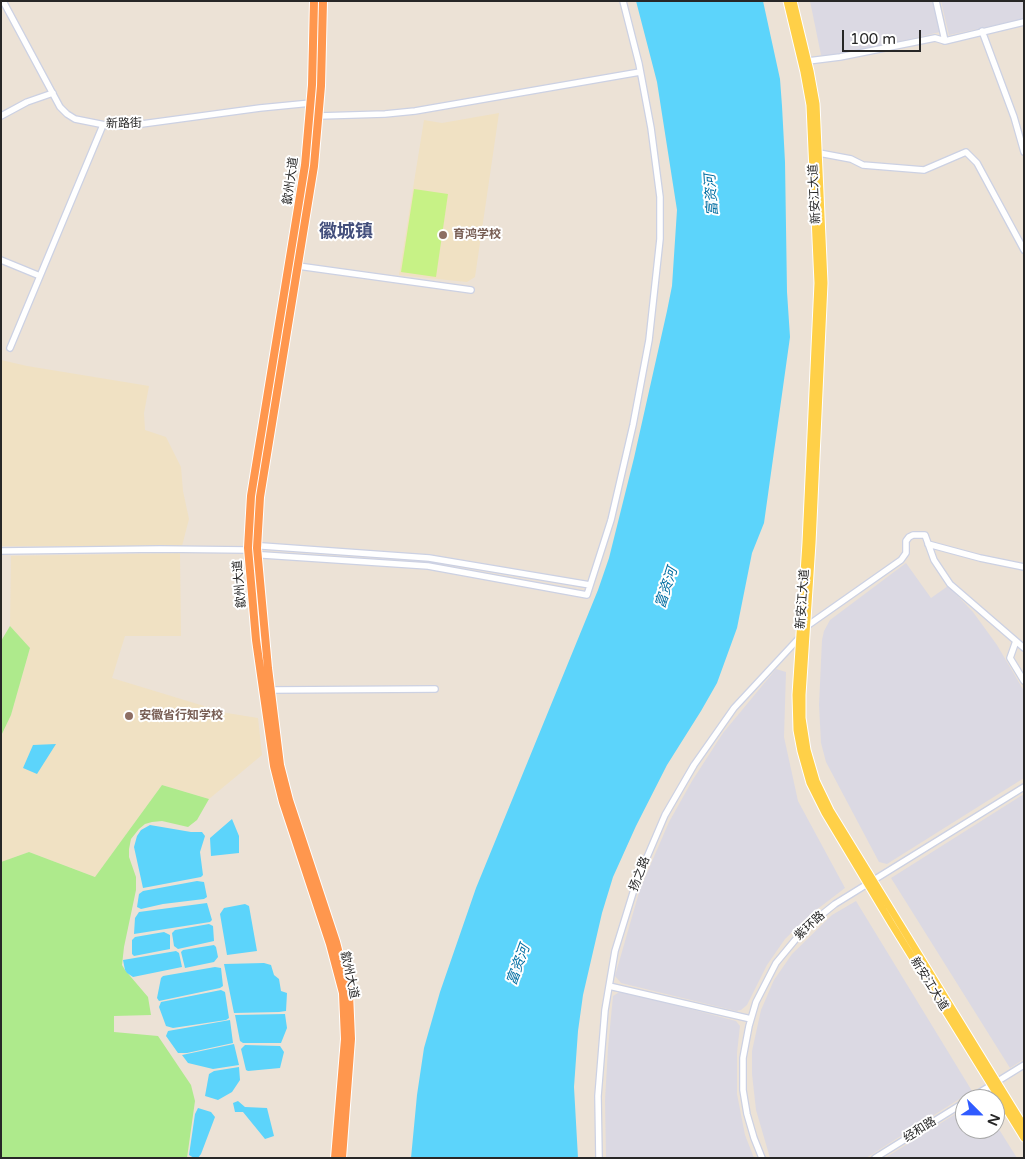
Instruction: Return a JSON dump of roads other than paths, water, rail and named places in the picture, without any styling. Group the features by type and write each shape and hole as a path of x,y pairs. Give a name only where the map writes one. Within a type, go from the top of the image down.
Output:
{"highway":[{"name":"歙州大道","path":"314,1 311,103 302,190 251,496 248,550 256,640 274,766 283,802 330,944 343,994 344,1039 335,1158"},
{"name":"歙州大道","path":"323,1 323,56 314,166 260,497 257,555 278,750 284,780 336,942 349,992 351,1039 342,1158"}],"main road":[{"name":"新安江大道","path":"787,1 810,105 818,262 817,321 796,707 798,735 803,762 820,803 994,1084 1024,1138"},
{"name":"新安江大道","path":"793,1 808,61 816,104 824,262 824,304 802,706 804,734 809,761 825,800 870,882"},
{"name":"新安江大道","path":"994,1084 1024,1126"}],"street":[{"name":"新路街","path":"3,1 60,107 75,119 103,125 127,126 311,103"},
{"path":"248,550 257,555 428,566 587,595 611,520 632,433 649,340 661,228 660,197 651,128 623,1"},
{"path":"936,1 945,41"},
{"path":"808,61 840,57 935,38 945,41 1024,22"},
{"path":"982,31 1014,117 1024,152"},
{"path":"319,116 415,111 640,72"},
{"path":"1,116 27,102 53,92"},
{"path":"10,348 103,125"},
{"path":"819,153 851,159 863,166 924,170 966,152 977,163 1024,250"},
{"path":"1,260 40,276"},
{"path":"298,266 472,290"},
{"path":"807,626 901,560 906,553 908,537 925,535 937,566 950,584 1024,648"},
{"path":"928,544 962,554 1024,567"},
{"path":"1,550 248,550 257,546 429,558 590,585"},
{"name":"扬之路","path":"599,1158 599,1074 609,986 615,951 630,902 658,831 674,798 694,765 734,708 800,637"},
{"path":"1016,641 1010,658 1024,681"},
{"path":"271,690 435,689"},
{"name":"紫环路","path":"762,1158 750,1126 743,1090 743,1058 750,1019 766,980 779,959 796,937 825,912 1024,787"},
{"path":"609,986 750,1019"},
{"path":"986,1089 1024,1065"},
{"name":"经和路","path":"875,1158 955,1108"}],"water":[{"name":"富资河","path":"636,1 763,1 780,79 785,162 787,292 790,337 764,523 752,553 737,628 717,683 667,765 636,826 613,877 602,913 583,995 578,1031 574,1087 578,1158 411,1158 424,1048 440,992 476,888 598,590 609,558 634,458 672,286 677,210 657,82"},
{"path":"56,744 37,774 23,768 33,745"},
{"path":"232,819 239,836 239,853 211,856 210,838"},
{"path":"150,825 202,832 205,836 200,852 203,875 201,877 143,888 134,847 141,830"},
{"path":"197,881 204,882 207,897 204,899 141,909 137,907 139,894 143,891"},
{"path":"207,903 212,920 210,922 134,934 135,918 139,912"},
{"path":"245,904 249,906 257,951 227,955 220,914 224,908"},
{"path":"209,924 213,926 214,941 178,949 174,946 172,933 175,930"},
{"path":"164,932 170,935 170,949 134,956 132,954 132,940 135,937"},
{"path":"214,945 218,957 214,962 185,968 181,952 183,950"},
{"path":"176,951 179,953 182,967 133,977 125,970 123,960"},
{"path":"264,963 271,965 274,975 279,979 281,991 287,993 286,1011 234,1013 224,964"},
{"path":"215,967 221,968 223,986 220,988 159,1001 157,998 163,976"},
{"path":"221,990 225,992 229,1018 226,1020 173,1028 166,1026 159,1007 161,1002"},
{"path":"285,1014 287,1028 281,1043 243,1043 240,1041 235,1015"},
{"path":"230,1020 233,1043 187,1053 178,1053 166,1036 168,1031"},
{"path":"234,1044 239,1065 213,1069 188,1063 182,1055"},
{"path":"245,1045 280,1046 284,1052 280,1068 246,1070 241,1049"},
{"path":"239,1067 240,1080 232,1092 218,1100 205,1096 209,1074 214,1071"},
{"path":"238,1101 245,1107 267,1108 274,1136 265,1139 243,1112 235,1112 233,1103"},
{"path":"198,1108 211,1112 215,1117 201,1154 198,1158 194,1158 189,1155 195,1114"}],"place":[{"name":"育鸿学校","path":"443,235"},
{"name":"安徽省行知学校","path":"129,716"}],"district":[{"name":"徽城镇","path":"346,232"}]}
